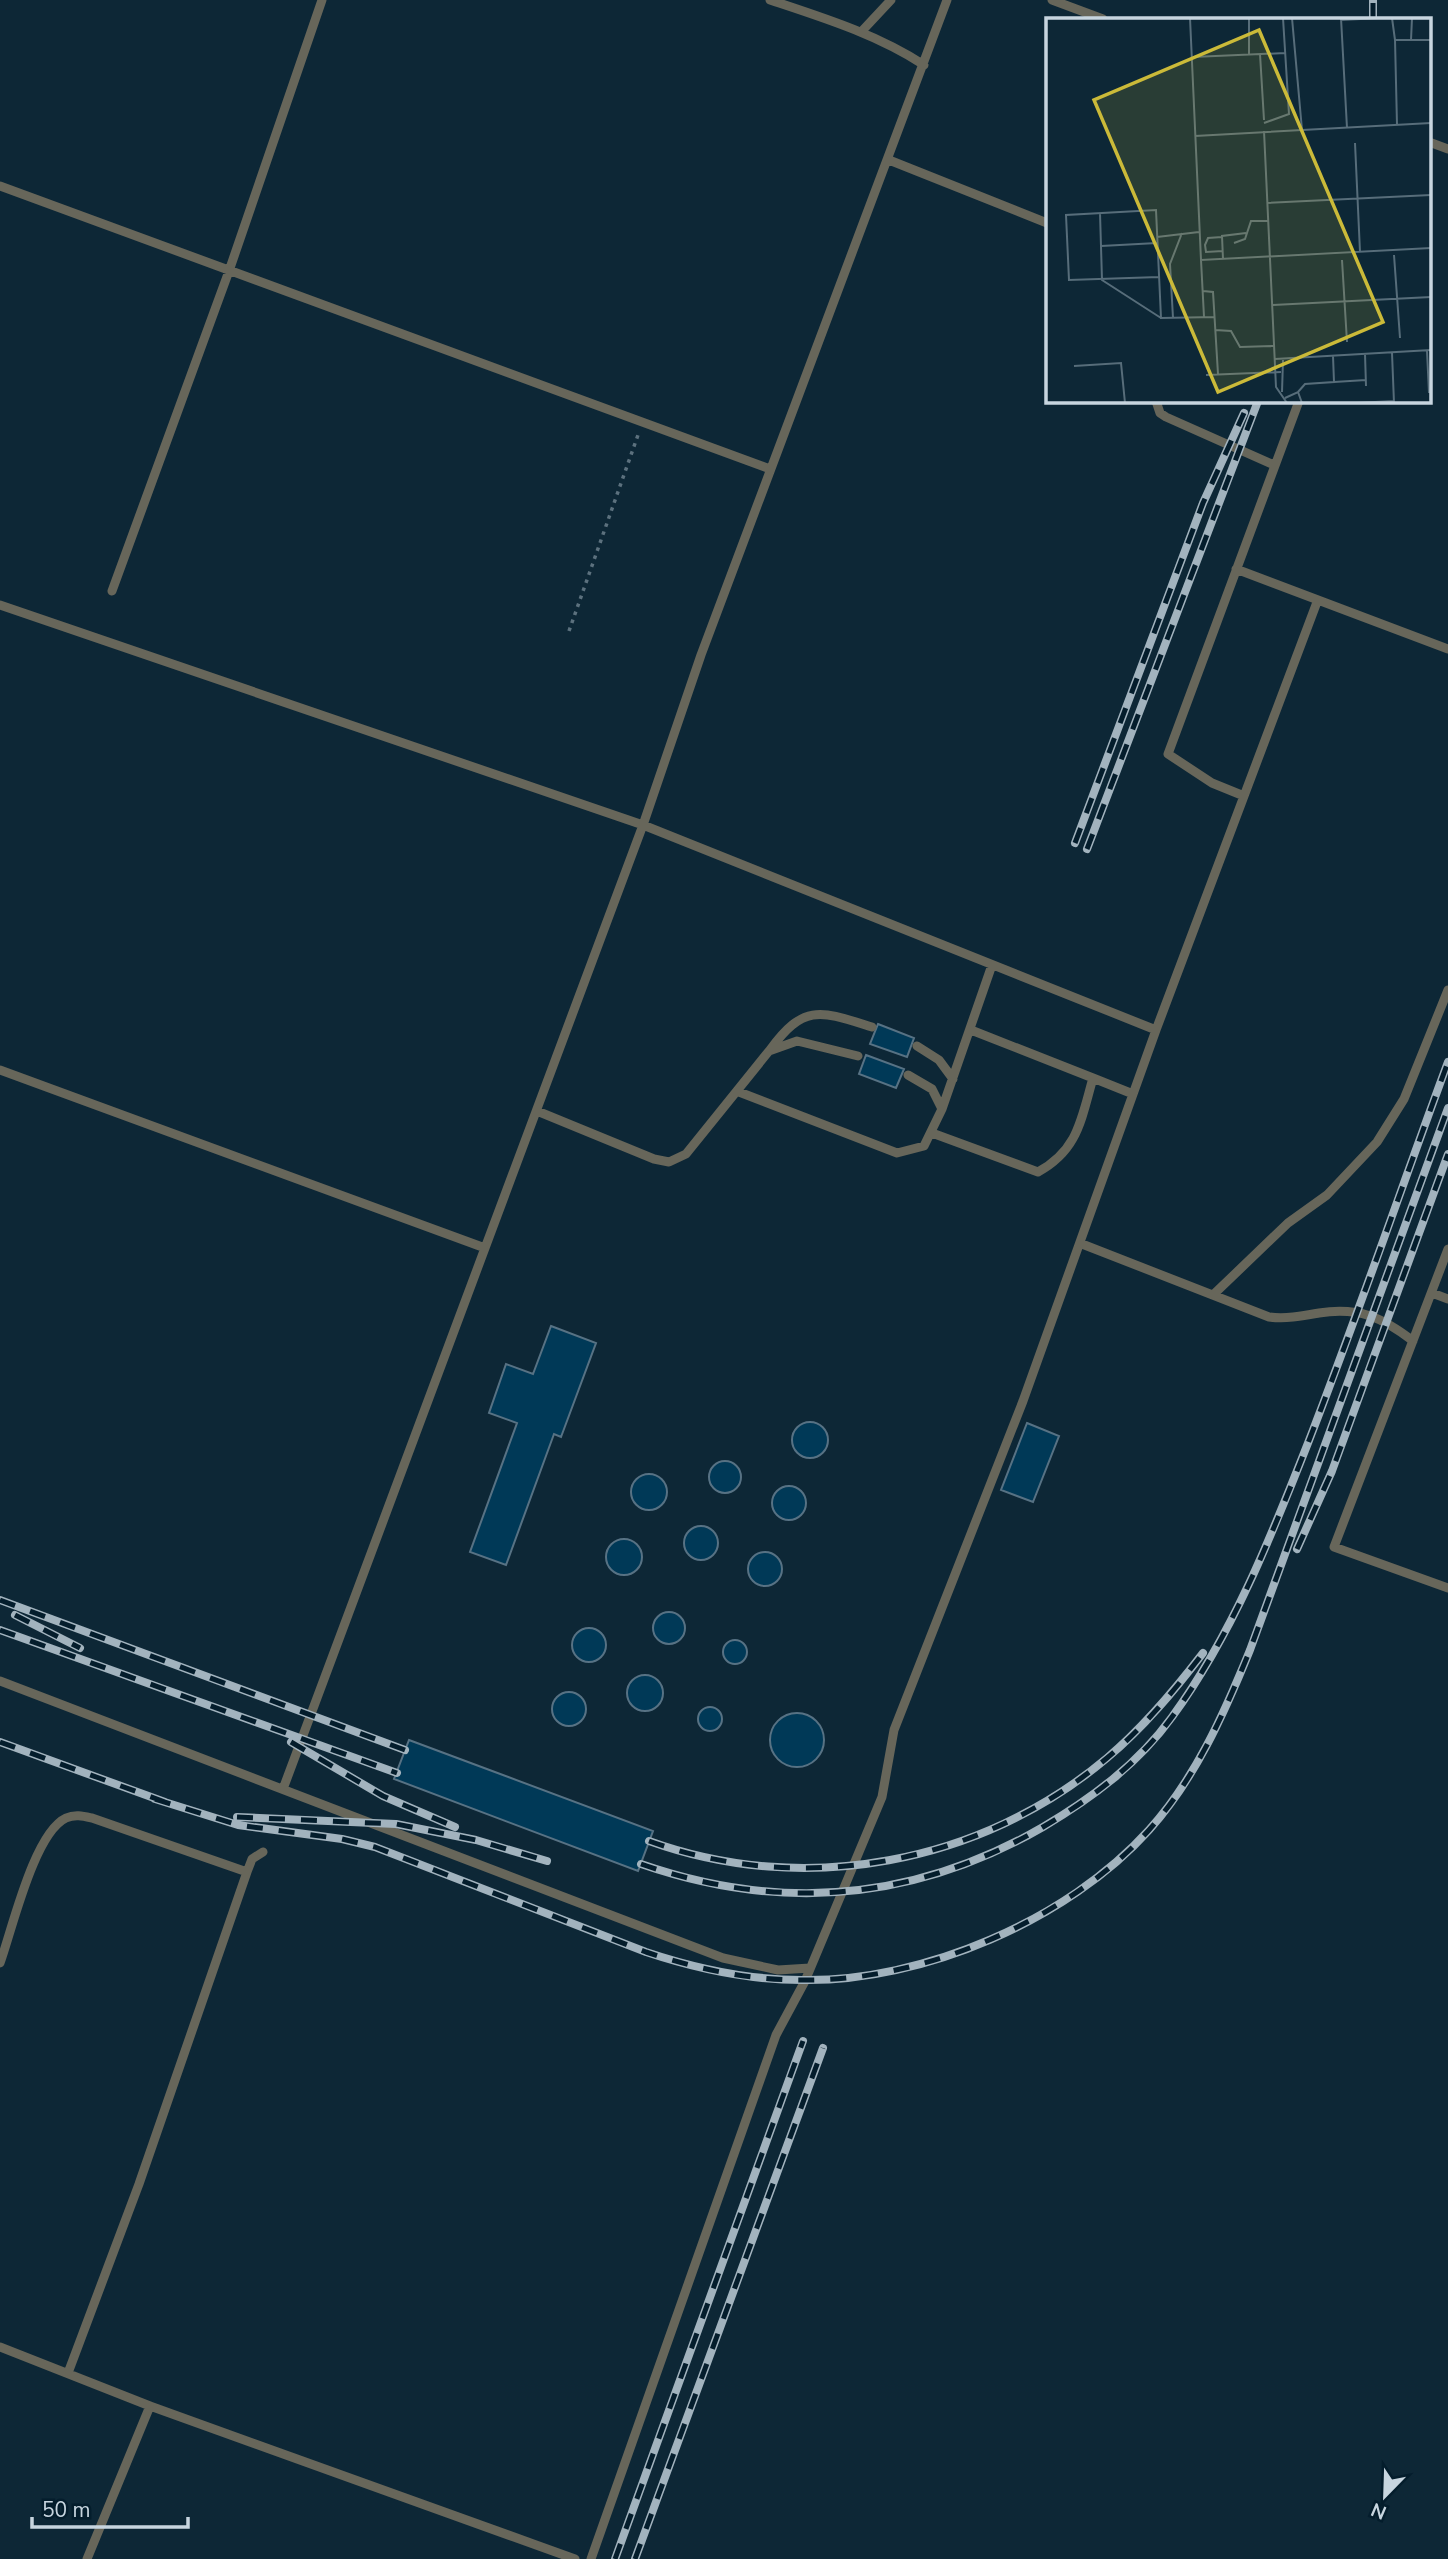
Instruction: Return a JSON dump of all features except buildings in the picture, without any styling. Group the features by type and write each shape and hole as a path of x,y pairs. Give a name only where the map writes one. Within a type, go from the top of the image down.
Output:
{"lane":[{"path":"111,591 229,271 322,0"},
{"path":"769,0 862,31 924,65"},
{"path":"862,31 891,0"},
{"path":"284,1789 643,825 701,655 947,0"},
{"path":"1052,0 1100,18"},
{"path":"1430,142 1448,149"},
{"path":"889,160 1046,223"},
{"path":"0,186 771,469"},
{"path":"1156,402 1160,413 1166,417 1274,465"},
{"path":"1244,796 1212,783 1168,754 1299,402"},
{"path":"1236,569 1317,602 1448,649"},
{"path":"591,2559 776,2035 810,1968 881,1797 894,1730 1082,1244 1156,1030 1317,602"},
{"path":"0,605 643,825 1156,1030"},
{"path":"739,1092 897,1153 923,1146 942,1109 992,965"},
{"path":"1214,1294 1288,1223 1327,1195 1377,1142 1404,1099 1448,990"},
{"path":"537,1111 654,1159 669,1162 686,1154 739,1092 787,1026 807,1015 833,1015 872,1027"},
{"path":"971,1030 1133,1094"},
{"path":"769,1051 797,1041 858,1056"},
{"path":"917,1046 939,1060 953,1079"},
{"path":"0,1070 485,1248"},
{"path":"908,1075 932,1089 942,1109"},
{"path":"932,1133 1038,1172 1059,1160 1072,1139 1094,1078"},
{"path":"1082,1244 1269,1317 1356,1312 1387,1321 1413,1341"},
{"path":"1448,1249 1334,1548 1448,1588"},
{"path":"1432,1293 1448,1299"},
{"path":"1,1683 723,1958 778,1970 810,1968"},
{"path":"0,1963 39,1851 54,1826 65,1818 78,1815 92,1818 247,1872"},
{"path":"68,2373 139,2184 247,1872 252,1859 263,1852"},
{"path":"0,2347 150,2406 575,2559"},
{"path":"87,2559 150,2406"}],"path":[{"path":"569,631 642,423"}],"railway":[{"path":"1373,0 1373,18"},
{"path":"1087,849 1258,402"},
{"path":"1075,843 1203,503 1244,413"},
{"path":"641,1864 693,1879 744,1889 796,1893 846,1891 896,1884 946,1871 995,1852 1043,1827 1079,1804 1129,1765 1159,1734 1194,1686 1232,1619 1265,1549 1326,1396 1448,1062"},
{"path":"155,1799 238,1825 342,1839 375,1847 646,1952 684,1964 742,1976 802,1980 848,1978 896,1970 944,1957 990,1940 1036,1918 1078,1892 1116,1862 1149,1830 1181,1789 1207,1745 1250,1650 1448,1108"},
{"path":"1297,1549 1332,1471 1448,1154"},
{"path":"0,1600 405,1750"},
{"path":"15,1615 80,1648"},
{"path":"0,1630 397,1773"},
{"path":"649,1841 708,1858 768,1867 829,1867 889,1860 948,1846 1004,1824 1058,1794 1107,1758 1158,1708 1203,1653"},
{"path":"0,1742 165,1802"},
{"path":"291,1742 383,1796 455,1827"},
{"path":"237,1817 396,1824 476,1840 547,1861"},
{"path":"615,2559 803,2041"},
{"path":"635,2559 823,2048"}]}
